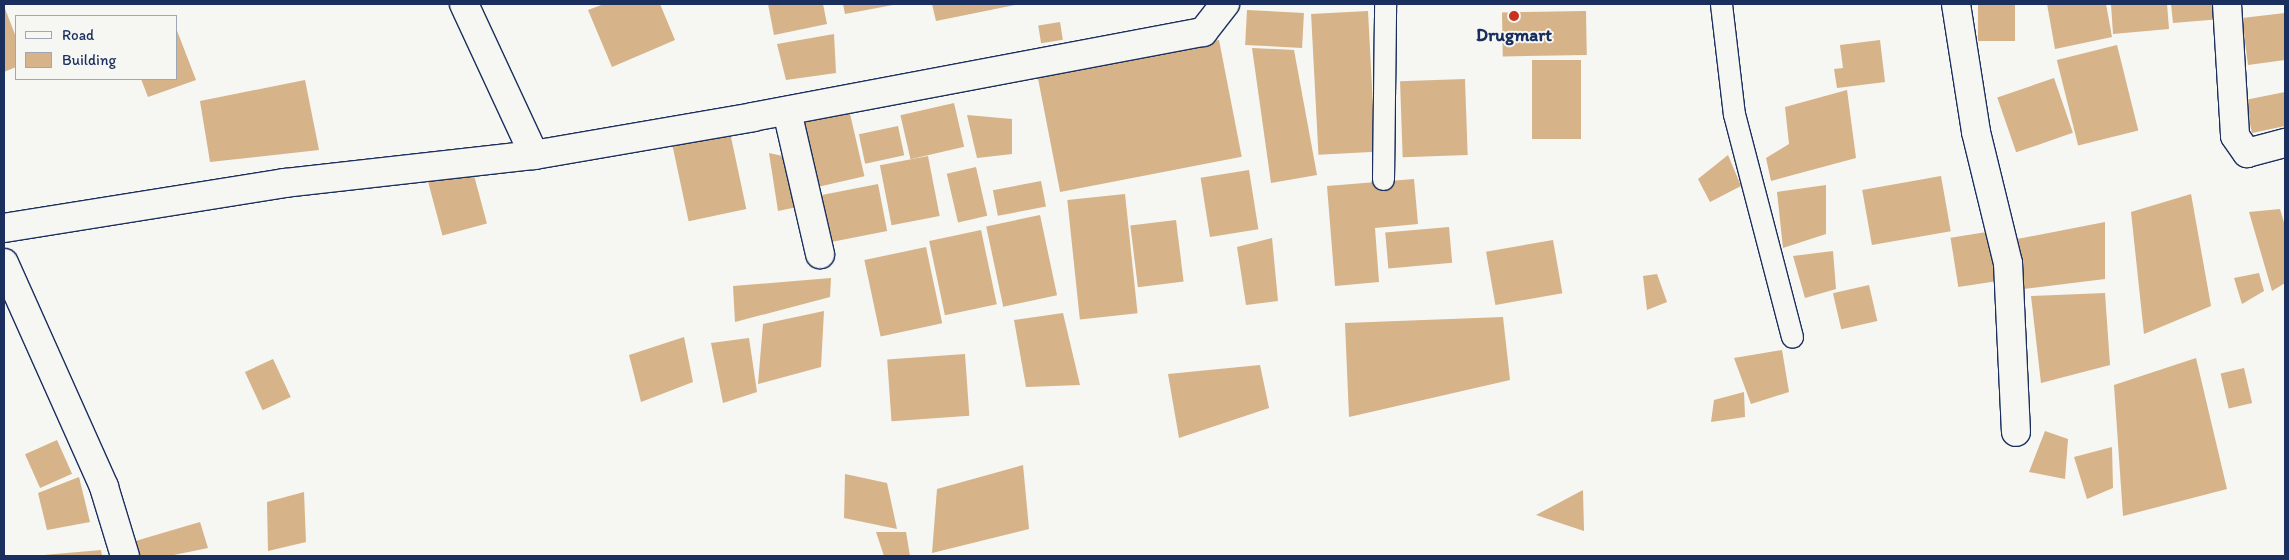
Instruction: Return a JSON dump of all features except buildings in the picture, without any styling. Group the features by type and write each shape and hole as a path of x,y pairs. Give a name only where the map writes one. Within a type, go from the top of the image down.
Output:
{"street":[{"path":"464,4 534,155"},
{"path":"4,228 284,183 534,155 787,111 1203,32 1225,4"},
{"path":"1956,4 1976,132 2008,263 2016,432"},
{"path":"2227,4 2234,136 2247,153 2285,142"},
{"path":"787,111 820,254"},
{"path":"4,263 104,488 125,556"}],"lane":[{"path":"1383,179 1385,4"},
{"path":"1721,4 1734,114 1792,337"}],"place":[{"name":"Drugmart","path":"1514,16"}]}
